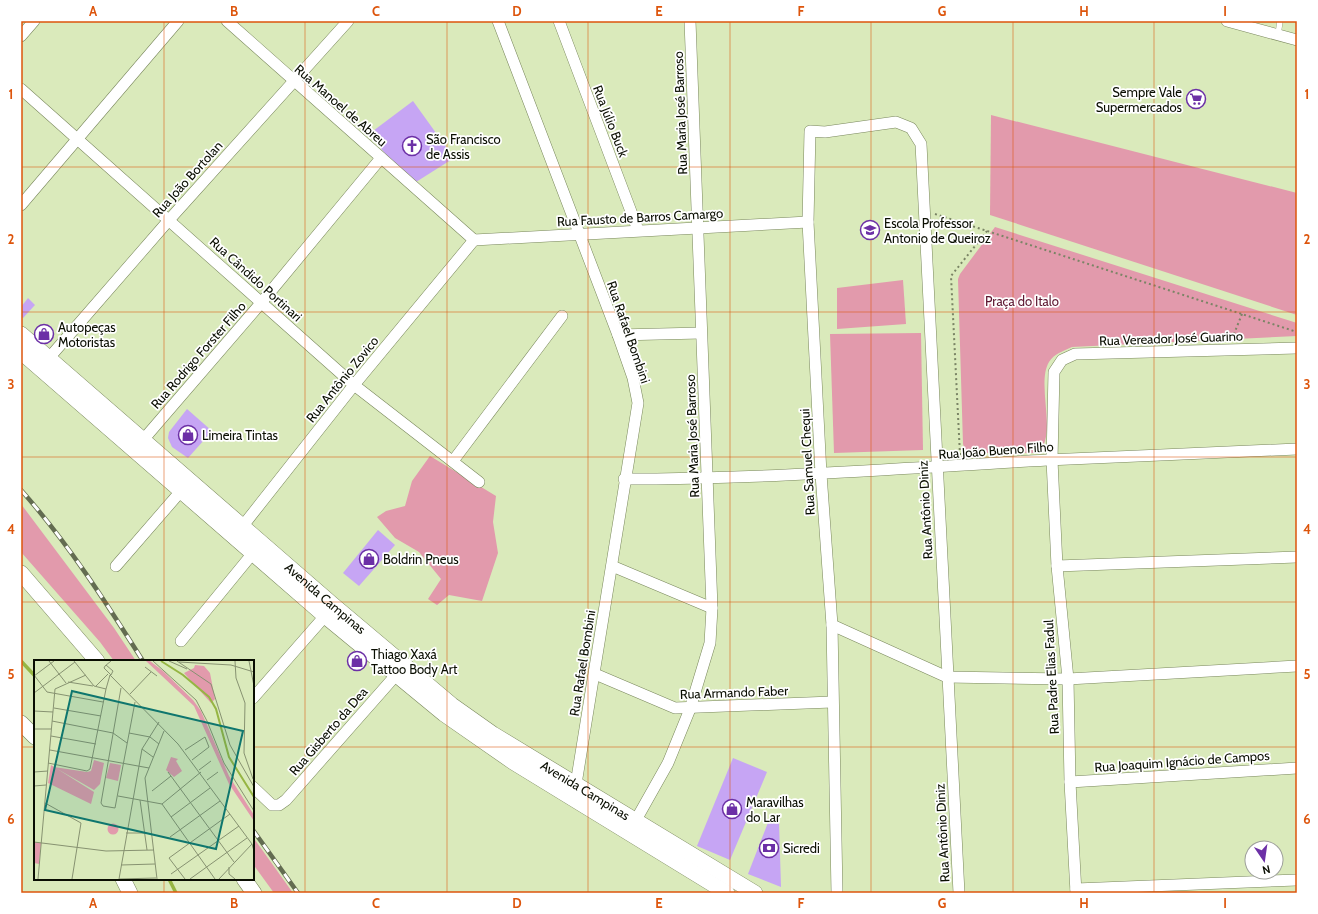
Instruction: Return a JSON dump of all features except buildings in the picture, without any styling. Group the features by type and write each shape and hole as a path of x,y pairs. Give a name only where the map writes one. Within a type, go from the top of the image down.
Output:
{"main road":[{"name":"Avenida Campinas","path":"21,334 143,440 238,531 254,553 325,616 444,714 484,743 633,827 755,893"},
{"name":"Avenida Campinas","path":"21,352 181,491 238,531 332,604 452,705 493,734 576,784 633,827 727,893"},
{"path":"21,573 96,660"},
{"path":"21,723 34,737"},
{"path":"124,880 130,893"},
{"path":"245,880 254,893"}],"street":[{"path":"21,36 34,21"},
{"path":"21,205 178,21"},
{"name":"Rua Manoel de Abreu","path":"227,21 474,240"},
{"name":"Rua João Bortolan","path":"49,358 169,220 348,21"},
{"name":"Rua Rafael Bombini","path":"498,21 618,336 633,378 638,403 624,479 612,566 576,784"},
{"name":"Rua Júlio Buck","path":"559,21 638,230"},
{"name":"Rua Maria José Barroso","path":"633,827 668,763 690,708 710,643 712,608 690,21"},
{"path":"1227,21 1297,40"},
{"name":"Rua Cândido Portinari","path":"21,89 354,385 454,461 479,482"},
{"name":"Rua Samuel Chequi","path":"837,893 832,702 832,625 821,474 808,222 810,131 826,132 896,122 910,128"},
{"name":"Rua Antônio Diniz","path":"910,128 921,144 959,893"},
{"name":"Rua Rodrigo Forster Filho","path":"143,440 261,303 380,158"},
{"name":"Rua Fausto de Barros Camargo","path":"474,240 808,222"},
{"name":"Rua Antônio Zovico","path":"238,531 354,385 474,240"},
{"path":"454,461 562,316"},
{"path":"618,336 701,333"},
{"name":"Rua Vereador José Guarino","path":"1054,372 1062,360 1074,354 1297,348"},
{"name":"Rua Padre Elias Fadul","path":"1054,372 1052,460 1057,566 1068,678 1070,782 1076,891"},
{"name":"Rua João Bueno Filho","path":"624,479 707,479 821,474 1052,460 1297,449"},
{"path":"116,566 181,491"},
{"path":"181,641 254,553"},
{"path":"1057,566 1297,557"},
{"path":"612,566 712,608"},
{"path":"254,697 325,616"},
{"path":"832,625 947,677 1068,678 1297,666"},
{"name":"Rua Armando Faber","path":"595,674 675,708 832,702"},
{"name":"Rua Gisberto da Dea","path":"254,788 272,805 279,805 286,800 396,675"},
{"name":"Rua Joaquim Ignácio de Campos","path":"1070,782 1297,768"},
{"path":"1076,891 1297,880"}],"lane":[{"path":"1278,35 1280,21"}],"path":[{"path":"925,211 1297,332"},
{"path":"961,466 951,276 987,231"},
{"path":"1228,350 1242,314"}],"green space":[{"path":"991,115 1297,193 1297,315 990,215"},
{"name":"Praça do Italo","path":"995,227 1297,323 1297,336 1072,347 1053,357 1049,362 1046,371 1045,392 1047,427 1046,437 1042,448 1034,453 966,453 963,444 958,279 960,274"},
{"path":"903,280 906,324 837,329 837,288"},
{"path":"921,333 923,450 834,453 830,334"},
{"path":"430,456 496,496 493,522 498,553 482,601 449,595 437,605 428,599 441,579 419,552 395,538 377,517 386,511 405,506 412,481"},
{"path":"21,504 114,628 135,660 113,660 100,642 21,552"},
{"path":"254,838 293,893 274,893 254,865"}],"waterway":[{"path":"21,661 34,675"},
{"path":"170,880 176,893"}],"railway":[{"path":"21,490 55,531 70,552 142,660"},
{"path":"254,831 298,893"}],"place":[{"name":"Sempre Vale Supermercados","path":"1196,99"},
{"name":"São Francisco de Assis","path":"412,146"},
{"name":"Escola Professor Antonio de Queiroz","path":"870,230"},
{"name":"Autopeças Motoristas","path":"44,334"},
{"name":"Limeira Tintas","path":"188,435"},
{"name":"Boldrin Pneus","path":"369,559"},
{"name":"Thiago Xaxá Tattoo Body Art","path":"357,661"},
{"name":"Maravilhas do Lar","path":"732,809"},
{"name":"Sicredi","path":"769,848"}]}
